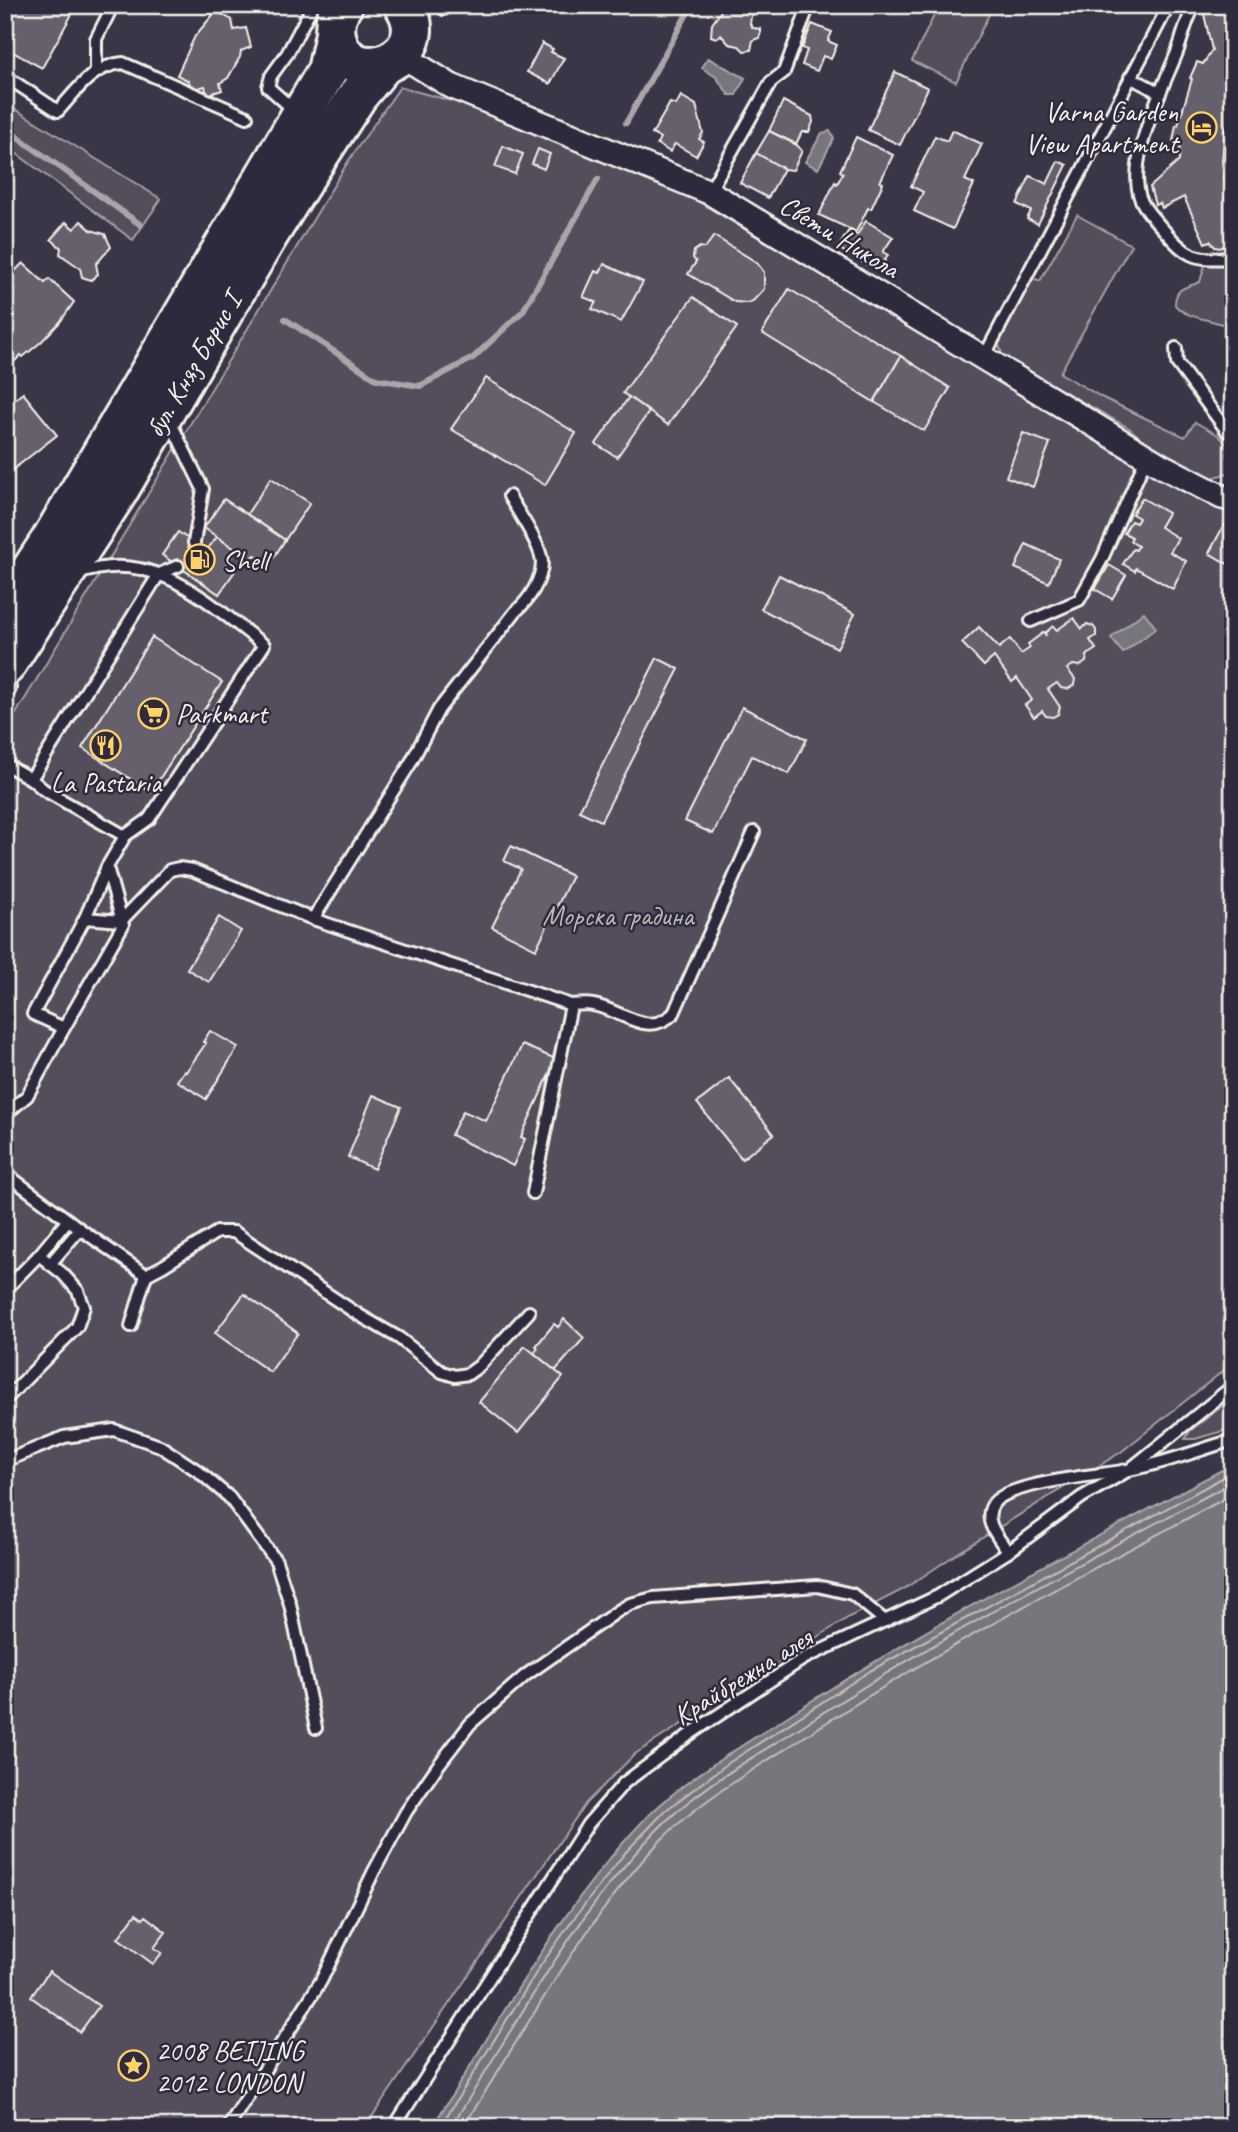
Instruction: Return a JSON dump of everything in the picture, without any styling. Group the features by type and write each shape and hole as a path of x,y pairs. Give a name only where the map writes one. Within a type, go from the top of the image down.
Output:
{"highway":[{"path":"330,15 344,53 352,60 372,66 392,60 408,44 411,31 424,9"},
{"name":"бул. Княз Борис I","path":"5,610 51,540 327,71 330,15"},
{"name":"бул. Княз Борис I","path":"6,674 306,175 358,95 392,60"},
{"path":"5,592 51,540"}],"street":[{"name":"Свети Никола","path":"392,60 709,192 1147,456 1222,497 1233,500"}],"lane":[{"path":"96,70 96,39 113,5"},
{"path":"709,192 771,82 784,72 809,5"},
{"path":"984,357 1169,5"},
{"path":"1195,5 1187,19 1179,49 1138,156 1139,194 1149,214 1181,250 1195,257 1233,258"},
{"path":"5,76 58,111 96,70 108,64 123,64 247,117"},
{"path":"1130,77 1160,93"},
{"path":"1175,348 1177,363 1227,431"},
{"path":"165,412 203,489 194,543"},
{"path":"1031,621 1079,600 1102,559 1147,456"},
{"path":"313,919 410,764 439,709 516,611 529,600 542,562 538,548 509,496"},
{"path":"63,579 92,569 112,566 134,566 159,574 176,580 264,645 149,819 125,836 107,867 85,918 33,1014 64,1028"},
{"path":"31,779 159,574 178,566"},
{"path":"5,764 44,790 125,836"},
{"path":"121,921 170,870 192,870 313,919 571,1005 593,1004 659,1025 674,1013 754,832"},
{"path":"5,1115 27,1096 123,925 107,867"},
{"path":"85,918 121,921"},
{"path":"533,1193 571,1005"},
{"path":"5,1173 146,1275"},
{"path":"5,1290 68,1220"},
{"path":"50,1264 80,1229"},
{"path":"131,1326 146,1275 217,1232 234,1232 359,1315 399,1338 442,1372 455,1376 468,1374 480,1366 529,1312"},
{"path":"5,1400 77,1327 83,1307 78,1291 63,1274 39,1255"},
{"name":"Крайбрежна алея","path":"394,2127 589,1824 624,1783 693,1732 803,1659 938,1596 1008,1552 1082,1497 1129,1470 1233,1386"},
{"path":"5,1461 64,1437 114,1430 160,1446 198,1471 229,1497 276,1561 290,1604 316,1728"},
{"path":"1008,1552 990,1522 990,1510 997,1499 1004,1495 1083,1475 1129,1470 1233,1440"},
{"path":"228,2127 321,1981 406,1812 470,1724 526,1675 618,1611 630,1604 653,1598 817,1586 852,1594 885,1621"}],"green space":[{"path":"939,5 993,6 956,82 912,61"},
{"name":"Морска градина","path":"400,87 459,103 694,199 1038,404 1233,506 1233,1363 1121,1452 904,1589 849,1617 635,1754 586,1803 365,2127 5,2127 5,732 349,160"},
{"path":"5,103 161,199 133,240 5,145"},
{"path":"1077,215 1131,245 1060,373 1103,398 1185,437 1195,422 1218,435 1233,450 1233,471 1210,479 1157,452 1129,428 1003,357 998,342 1031,277 1040,281"},
{"path":"1212,262 1233,267 1233,329 1187,314 1175,305 1179,291 1200,282 1205,264"},
{"path":"1233,1398 1233,1428 1195,1439 1185,1439 1190,1431"}],"water":[{"path":"708,58 745,78 736,95 729,95 716,77 702,68"},
{"path":"830,131 834,138 818,169 805,162 822,133"},
{"path":"1144,612 1156,628 1123,653 1111,638"},
{"path":"1233,1464 1233,2127 432,2127 557,1928 613,1854 644,1820 678,1790 734,1751 899,1647 1009,1584"}],"building":[{"path":"8,5 77,5 42,68 5,48 5,11"},
{"path":"725,5 754,5 756,12 751,16 750,24 753,28 761,29 761,32 759,38 753,40 751,50 744,51 739,46 729,44 721,35 716,38 711,36 712,24"},
{"name":"Varna Garden View Apartment","path":"1202,5 1225,5 1233,21 1233,105 1225,130 1222,161 1224,178 1233,203 1233,234 1229,244 1220,248 1210,241 1205,243 1184,197 1162,208 1160,203 1155,205 1150,187 1179,161 1180,141 1173,141 1176,125 1197,62 1203,64 1212,50"},
{"path":"216,11 232,20 234,30 246,28 251,47 241,51 228,78 220,83 222,90 207,95 205,86 191,90 189,81 177,75 195,36"},
{"path":"812,24 832,32 828,41 837,45 831,59 823,56 817,71 802,65 807,50 802,48"},
{"path":"542,43 553,49 551,52 564,58 550,84 527,72"},
{"path":"895,72 928,88 900,145 868,130"},
{"path":"681,96 696,105 703,133 699,139 704,142 696,156 675,144 670,152 657,144 660,138 652,134 670,103 676,105"},
{"path":"783,101 812,116 809,132 802,132 796,144 769,131"},
{"path":"952,130 982,144 965,180 974,184 953,229 914,211 923,192 911,186 935,136 947,141"},
{"path":"769,131 797,145 802,151 793,170 784,169 756,153"},
{"path":"856,137 893,155 871,209 868,208 856,232 819,215 835,182 837,184 843,173 840,171"},
{"path":"503,146 523,154 515,174 495,167"},
{"path":"538,149 550,154 544,169 532,164"},
{"path":"756,153 784,169 768,198 740,183"},
{"path":"1058,161 1067,165 1038,224 1027,219 1031,211 1017,204 1030,176 1047,184"},
{"path":"81,221 91,230 105,234 111,247 96,264 98,274 91,280 82,277 80,268 60,254 61,248 51,239 66,222 74,229"},
{"path":"866,221 893,237 883,252 888,255 882,265 873,259 869,266 838,248 849,230 857,235"},
{"path":"714,236 756,262 764,272 764,289 753,301 735,302 688,274 696,262 693,258 694,251 700,247 705,248"},
{"path":"23,263 45,283 49,279 74,302 41,342 14,362 5,354 5,288 8,285 5,281"},
{"path":"604,264 643,282 621,322 592,309 596,302 583,297 595,271 600,273"},
{"path":"789,289 901,356 874,402 762,333"},
{"path":"693,297 737,327 668,425 623,393"},
{"path":"901,356 950,388 924,431 874,402"},
{"path":"486,378 576,433 545,485 451,429"},
{"path":"23,393 57,435 5,476 5,407"},
{"path":"629,397 649,412 617,457 596,444"},
{"path":"1023,433 1050,443 1033,487 1006,477"},
{"path":"271,478 310,503 285,540 247,514"},
{"path":"1142,498 1168,513 1160,527 1178,538 1170,552 1186,561 1173,589 1136,568 1135,571 1123,564 1138,546 1130,541 1132,537 1124,533 1131,521 1136,523 1139,518 1132,514"},
{"path":"224,499 285,540 269,565 255,555 250,559 204,528"},
{"path":"1232,519 1233,567 1209,553 1223,527"},
{"name":"Shell","path":"178,532 206,551 217,537 236,550 226,565 235,571 219,594 162,555"},
{"path":"1026,544 1059,559 1049,583 1015,568"},
{"path":"1109,565 1126,575 1112,599 1095,589"},
{"path":"779,575 855,614 837,648 761,609"},
{"path":"1074,618 1082,629 1087,624 1096,630 1096,636 1090,640 1096,649 1087,655 1086,662 1067,669 1075,679 1074,685 1068,689 1061,688 1057,683 1048,689 1060,707 1058,714 1053,717 1046,716 1042,711 1034,717 1025,705 1032,700 1017,678 1012,682 994,657 984,666 962,643 979,627 999,648 1010,639 1021,654 1030,648 1028,644 1044,632 1046,636 1045,633 1053,626 1057,630"},
{"name":"Parkmart","path":"152,637 222,682 151,792 82,748"},
{"path":"657,658 679,669 601,821 579,811"},
{"path":"742,707 807,739 789,774 752,756 713,834 685,821"},
{"path":"511,846 572,876 536,949 492,927 521,869 504,861"},
{"path":"219,917 241,931 209,982 187,969"},
{"path":"210,1031 238,1047 206,1099 177,1081 206,1043 203,1042"},
{"path":"522,1045 556,1059 521,1137 525,1139 513,1166 451,1135 463,1111 486,1121"},
{"path":"729,1078 774,1134 742,1159 697,1103"},
{"path":"373,1095 401,1107 374,1169 348,1157"},
{"path":"244,1294 298,1333 270,1372 215,1333"},
{"path":"564,1319 584,1338 555,1371 534,1353 538,1348 536,1346 554,1324 558,1327"},
{"path":"525,1346 563,1377 518,1433 479,1402"},
{"path":"136,1914 143,1919 145,1916 166,1932 154,1948 162,1953 153,1964 118,1938"},
{"path":"49,1971 99,2006 80,2032 31,1997"}],"waterway":[{"path":"626,123 692,5"},
{"path":"5,128 141,225"},
{"path":"285,319 376,379 420,386 473,358 523,311 598,179"}],"place":[{"name":"Varna Garden View Apartment","path":"1201,127"},
{"name":"Shell","path":"199,560"},
{"name":"Parkmart","path":"153,713"},
{"name":"La Pastaria","path":"106,745"},
{"name":"2008 BEIJING 2012 LONDON","path":"133,2066"}]}
